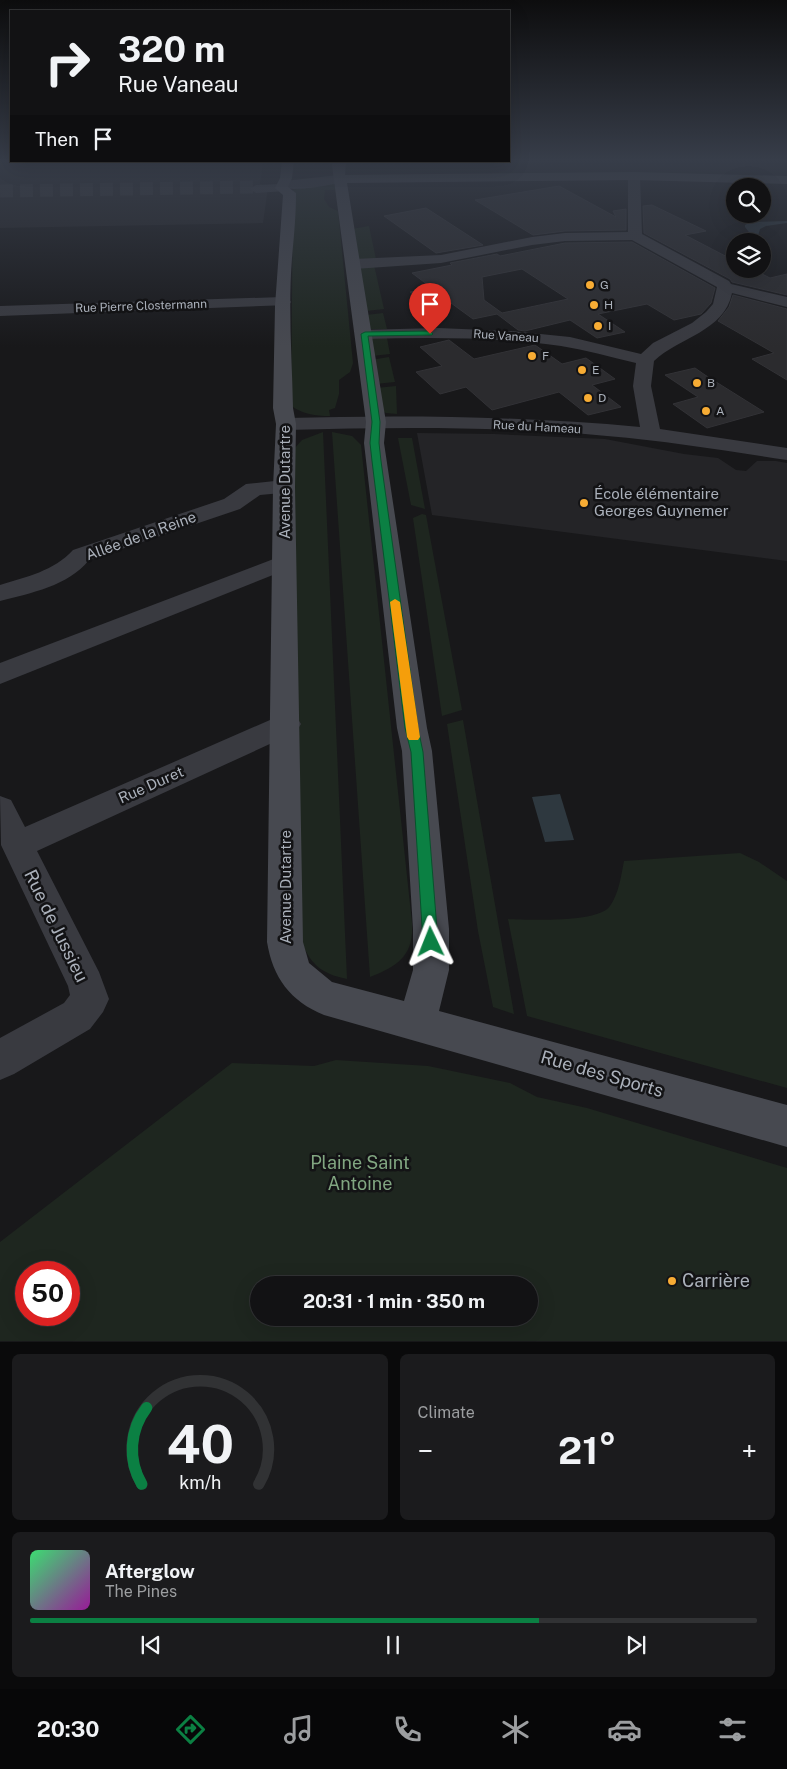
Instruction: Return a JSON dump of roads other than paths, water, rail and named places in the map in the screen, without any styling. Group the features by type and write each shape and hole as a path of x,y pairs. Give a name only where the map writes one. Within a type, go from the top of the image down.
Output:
{"main road":[{"name":"Avenue Dutartre","path":"289,223 283,302 283,408 286,424 284,562 286,724 285,942 287,958 294,974 305,986 324,997 418,1023"},
{"path":"346,223 365,334 376,422 374,443 412,728 417,752 431,929 431,970 418,1023"},
{"name":"Rue des Sports","path":"418,1023 787,1126"}],"street":[{"path":"635,223 635,236"},
{"path":"354,264 441,259 532,241 565,237 635,236 723,284 725,287 787,302"},
{"path":"651,434 642,386 645,360 659,347 698,327 712,316 720,305 725,287"},
{"name":"Rue Pierre Clostermann","path":"0,310 283,302"},
{"name":"Rue Vaneau","path":"365,334 478,334 550,340 597,348 645,360"},
{"name":"Rue du Hameau","path":"286,424 376,422 468,423 651,434 787,454"},
{"name":"Allée de la Reine","path":"0,593 66,570 81,555 232,504 254,489 270,490 284,487"},
{"path":"0,674 284,562"},
{"name":"Rue Duret","path":"17,845 286,724"},
{"name":"Rue de Jussieu","path":"0,809 86,984 90,999 77,1016 0,1060"}],"place":[{"name":"G","path":"590,285"},
{"name":"H","path":"594,305"},
{"name":"I","path":"598,326"},
{"name":"F","path":"532,356"},
{"name":"E","path":"582,370"},
{"name":"B","path":"697,383"},
{"name":"D","path":"588,398"},
{"name":"A","path":"706,411"},
{"name":"École élémentaire Georges Guynemer","path":"584,503"},
{"name":"Carrière","path":"672,1281"}],"park label":[{"name":"Plaine Saint Antoine","path":"360,1173"}]}
